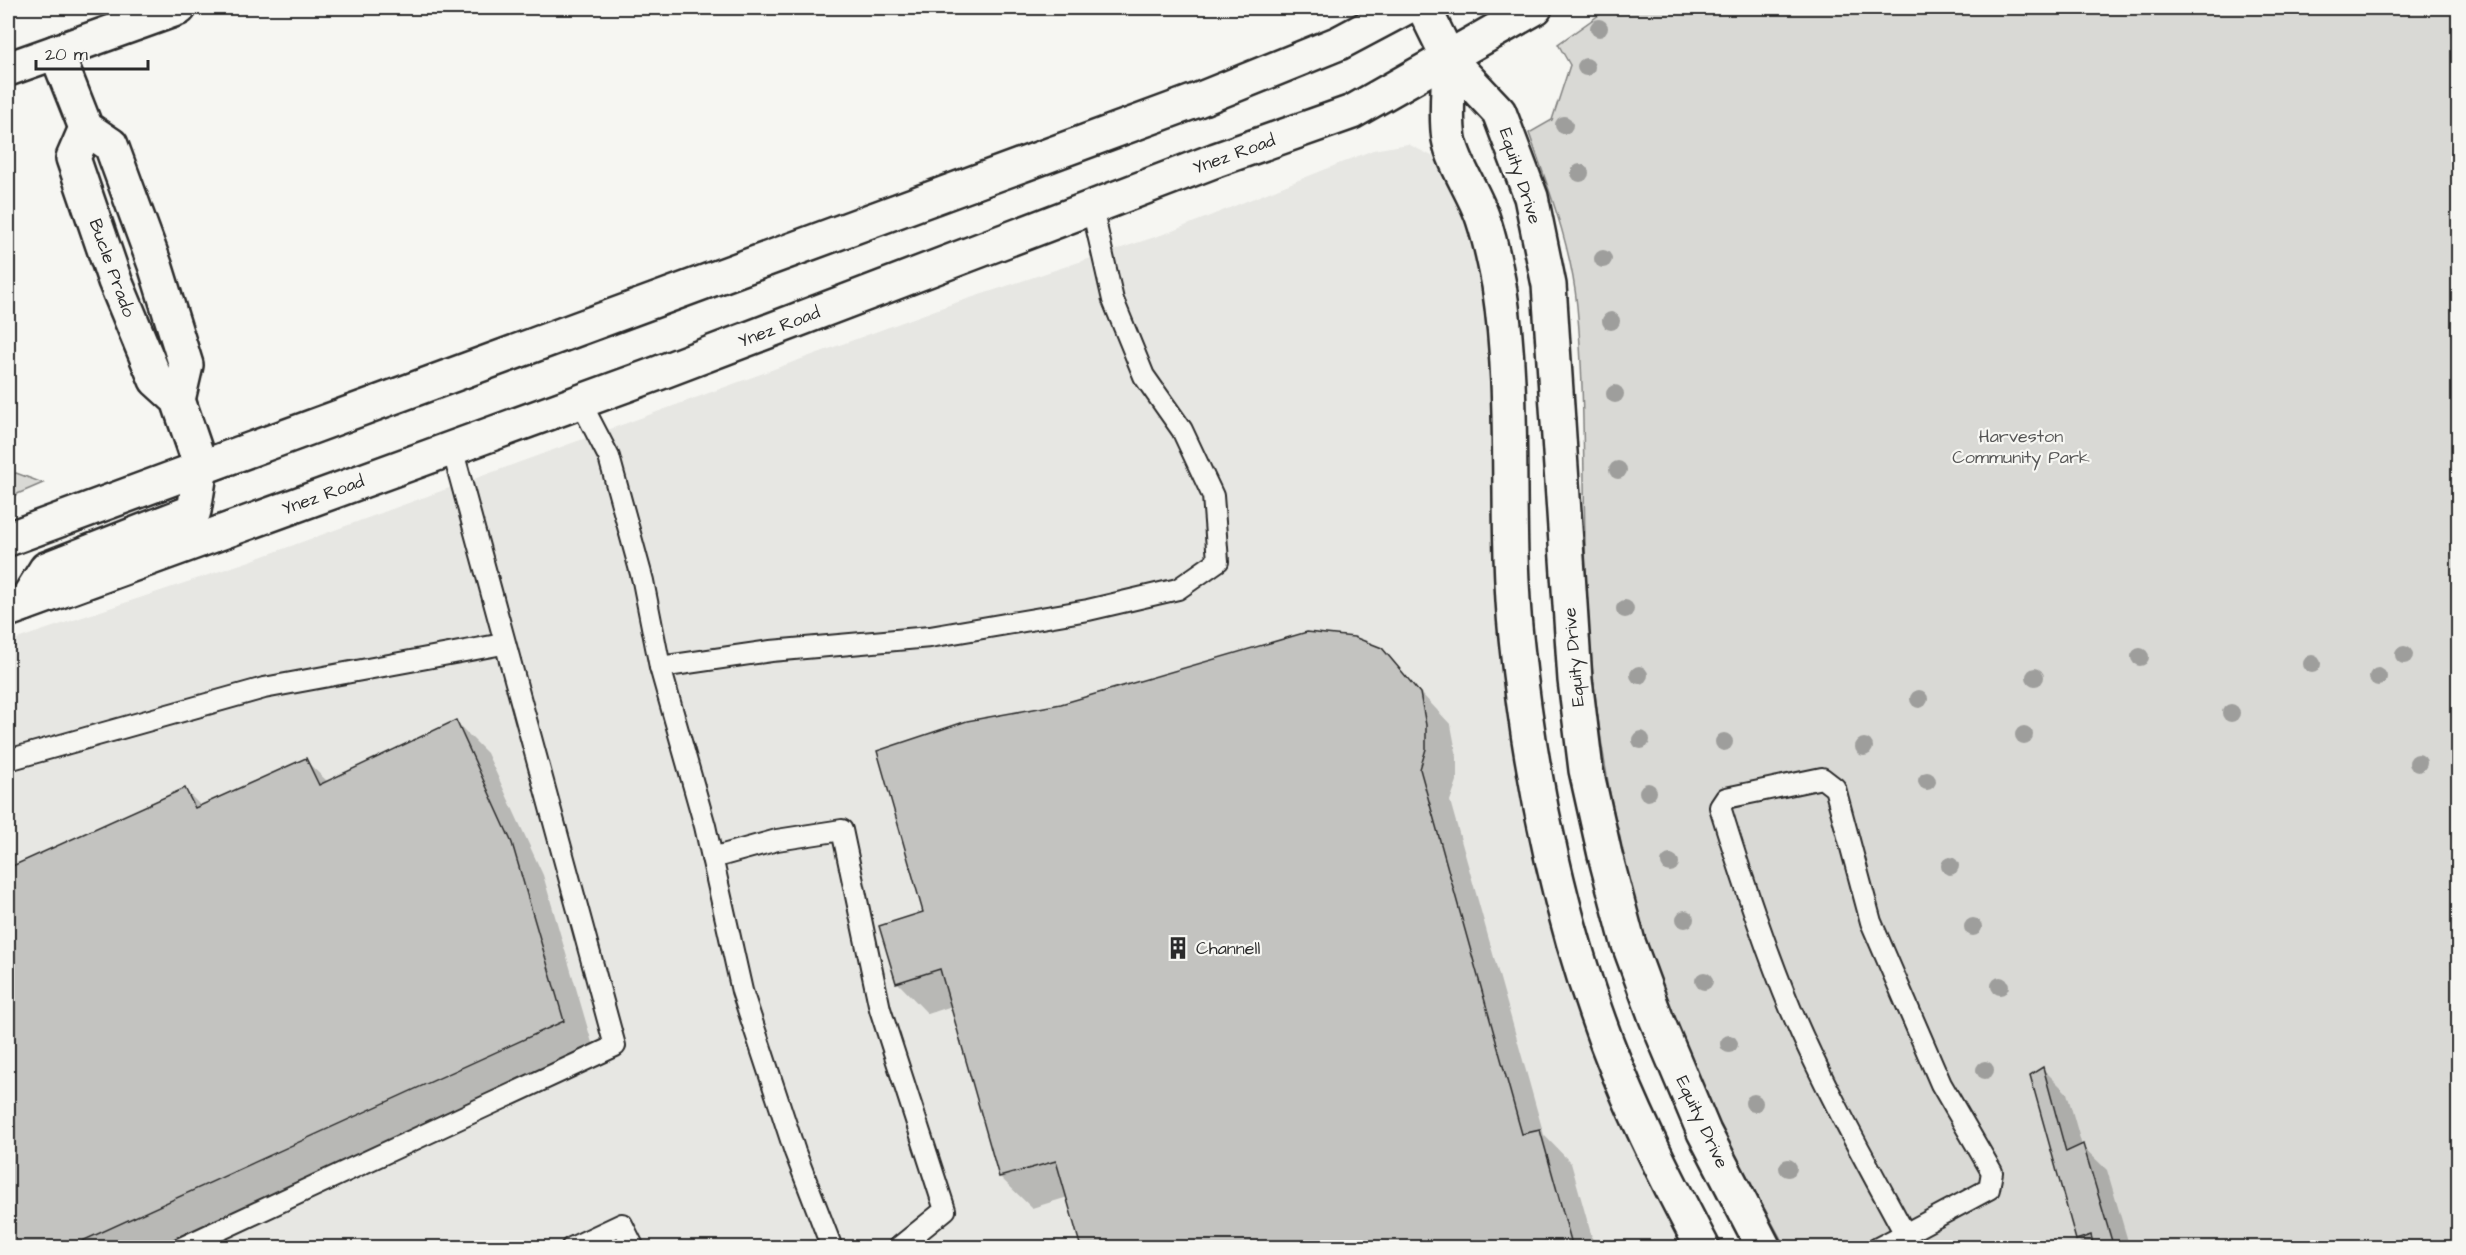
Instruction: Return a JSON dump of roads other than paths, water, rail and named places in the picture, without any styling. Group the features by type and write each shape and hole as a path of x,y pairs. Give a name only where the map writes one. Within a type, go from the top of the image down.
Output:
{"street":[{"path":"8,69 179,8"},
{"path":"8,539 1198,100 1339,43 1406,8"},
{"name":"Equity Drive","path":"1424,8 1449,59 1499,112 1531,197 1549,285 1575,680 1586,770 1628,942 1656,1018 1704,1132 1764,1248"},
{"name":"Ynez Road","path":"16,607 580,401 1352,112 1449,59 1535,8"},
{"path":"56,52 86,128 111,145 155,266 186,365 178,400"},
{"name":"Equity Drive","path":"1449,59 1449,141 1483,219 1498,286 1510,410 1515,636 1525,716 1557,877 1585,977 1616,1067 1659,1165 1703,1248"},
{"name":"Bucle Prado","path":"86,128 73,158 115,281 156,380 178,400 201,467"},
{"path":"87,199 125,184"},
{"path":"115,281 155,266"},
{"path":"16,607 46,570 194,511 201,467"}],"lane":[{"path":"660,667 771,651 930,637 1088,610 1178,589 1218,561 1213,496 1182,430 1144,376 1113,300 1092,208"},
{"path":"580,401 609,457 643,581 660,667 712,858 742,991 795,1152 832,1248"},
{"path":"181,1248 615,1046 503,644 452,448"},
{"path":"8,760 264,688 503,644"},
{"path":"1878,1248 1908,1241 1989,1189 1992,1172 1941,1084 1871,922 1835,788 1822,778 1726,798 1720,807 1762,935 1792,1011 1847,1126 1908,1241"},
{"path":"712,858 777,840 842,830 880,1009 945,1210 898,1248"},
{"path":"571,1248 622,1224 634,1248"}],"place":[{"name":"Channell","path":"1178,948"}],"park label":[{"name":"Harveston Community Park","path":"2021,446"}]}
